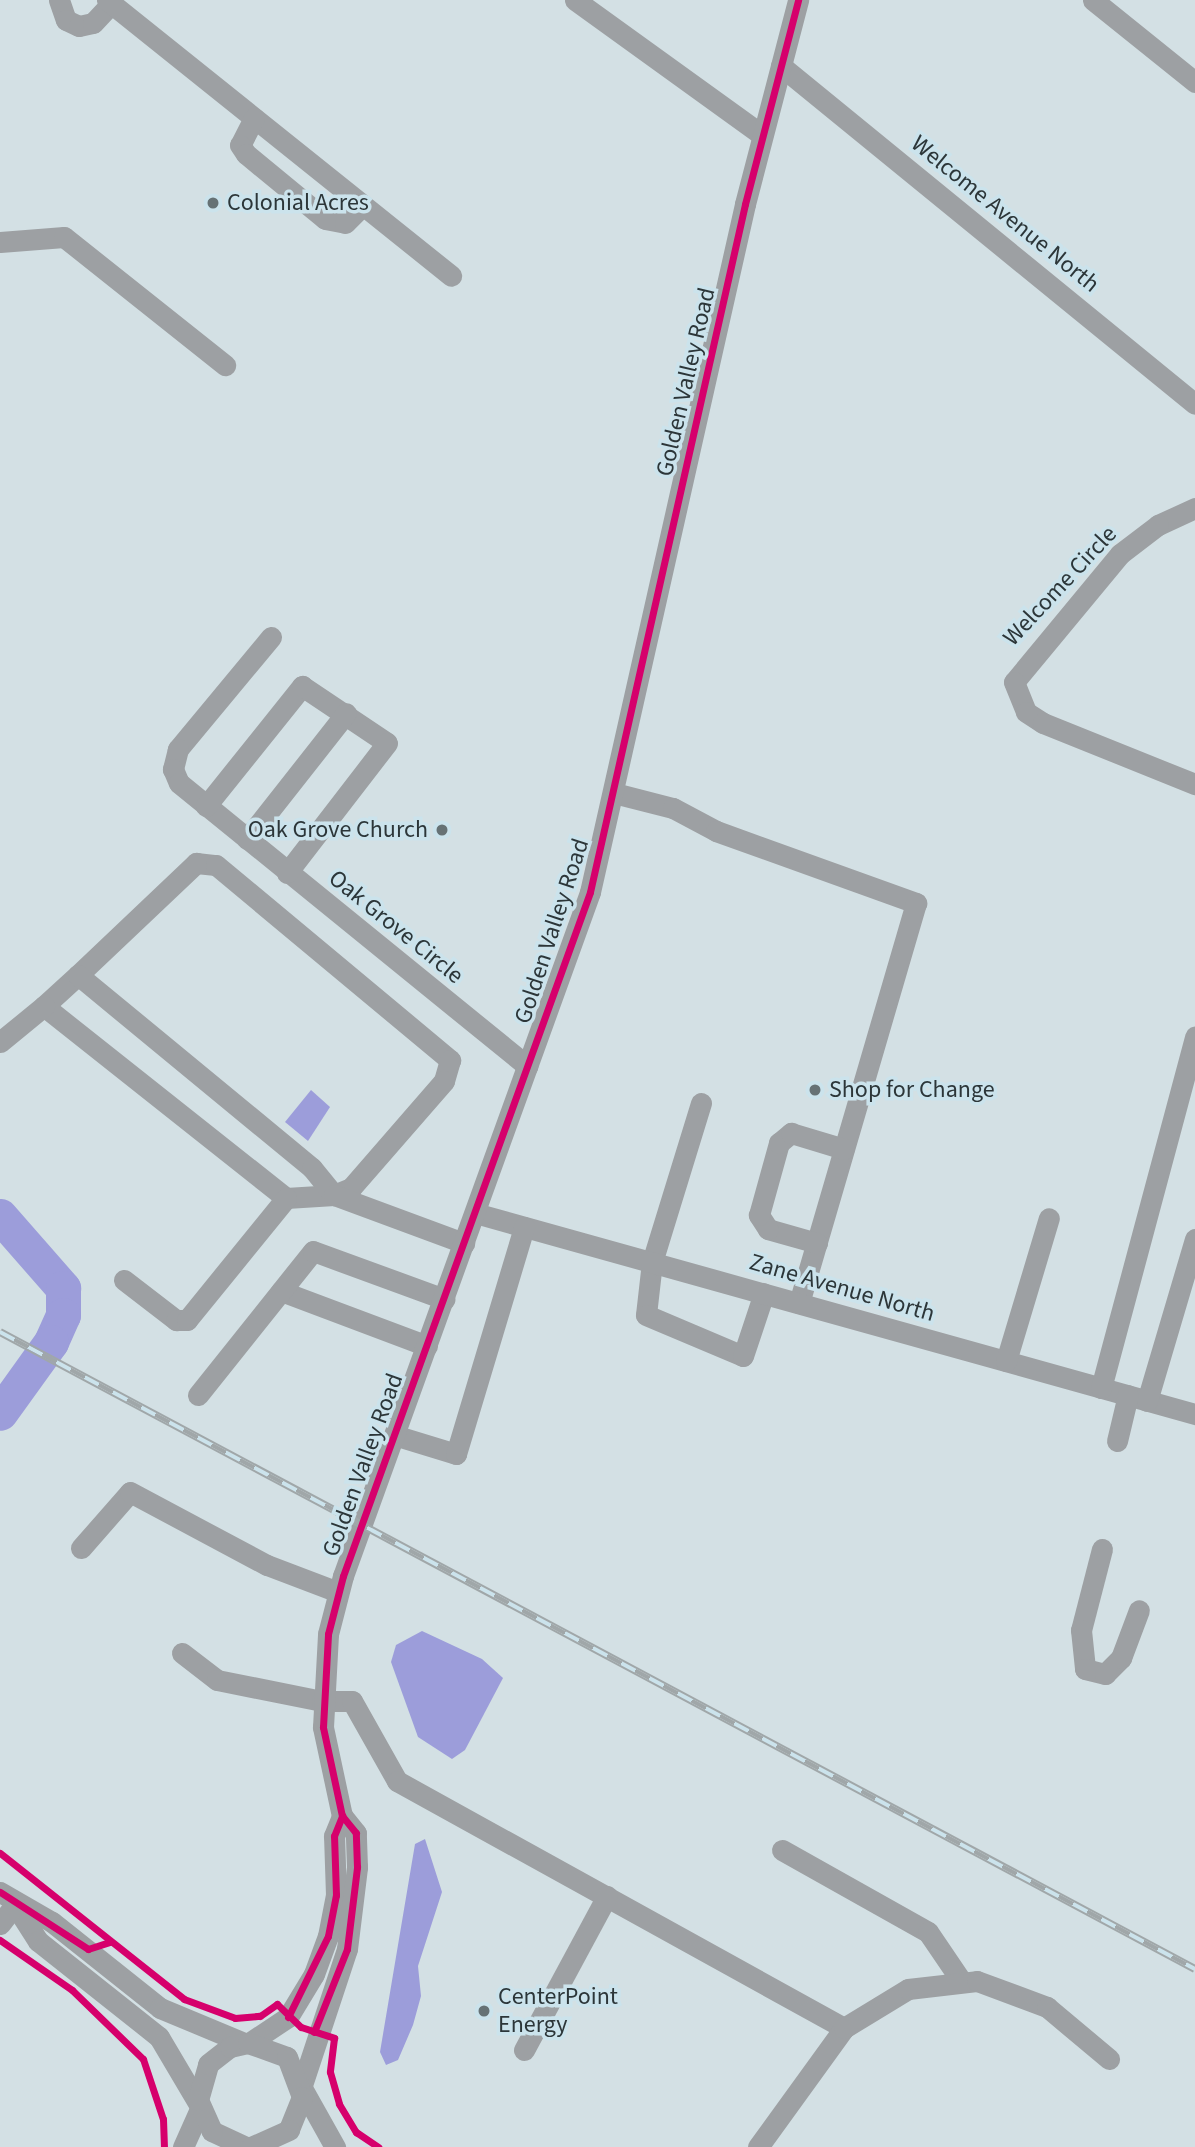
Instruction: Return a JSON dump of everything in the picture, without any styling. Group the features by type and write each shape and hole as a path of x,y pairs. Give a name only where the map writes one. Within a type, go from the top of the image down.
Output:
{"street":[{"path":"59,0 66,20 79,26 93,23 109,2 451,275"},
{"path":"575,0 762,135"},
{"name":"Golden Valley Road","path":"302,2087 354,1915 356,1833 342,1816 322,1701 338,1592 590,892 762,135 798,0"},
{"path":"1093,0 1195,82"},
{"name":"Welcome Avenue North","path":"781,66 1195,404"},
{"path":"254,118 240,145 246,155 325,219 345,223 363,205"},
{"path":"0,242 64,237 225,365"},
{"name":"Welcome Circle","path":"1195,508 1158,525 1121,554 1014,682 1026,712 1043,723 1195,784"},
{"name":"Oak Grove Circle","path":"271,637 178,749 173,769 179,783 527,1066"},
{"path":"206,806 302,686 346,713 388,747 288,873"},
{"path":"247,839 346,713"},
{"path":"614,793 673,808 716,831 916,903 799,1303"},
{"path":"0,1042 78,975 185,872 209,862 440,1047 452,1065 444,1081 370,1172 334,1195"},
{"path":"78,975 312,1168 334,1195"},
{"path":"44,1006 286,1198 334,1195 464,1243"},
{"path":"1101,1388 1195,1036"},
{"path":"701,1103 652,1262 646,1315 743,1356 764,1293"},
{"path":"817,1243 768,1229 759,1215 779,1143 791,1133 844,1149"},
{"path":"124,1280 176,1320 187,1320 286,1198"},
{"name":"Zane Avenue North","path":"475,1213 1195,1414"},
{"path":"1006,1361 1049,1218"},
{"path":"394,1435 456,1454 524,1227"},
{"path":"1118,1441 1138,1398 1195,1240"},
{"path":"198,1395 313,1251 444,1299"},
{"path":"281,1291 427,1346"},
{"path":"82,1548 130,1492 267,1564 338,1592"},
{"path":"1102,1549 1081,1630 1085,1669 1105,1674 1121,1658 1139,1610"},
{"path":"182,1653 216,1680 322,1701 352,1701 364,1712 381,1761 397,1781 844,2028"},
{"name":"Golden Valley Road","path":"247,2043 288,2017 314,1974 333,1909 334,1836 342,1816"},
{"path":"782,1850 928,1932 962,1982"},
{"path":"524,2050 607,1896"},
{"path":"8,1898 52,1922 160,2008 287,2057 335,2147"},
{"path":"0,1924 8,1898"},
{"path":"8,1898 38,1941 159,2037 199,2108 222,2139 248,2147 289,2130 302,2087"},
{"path":"758,2147 844,2028 908,1989 962,1982 1047,2007 1109,2059"},
{"path":"183,2147 199,2108 208,2064 247,2043"}],"water":[{"path":"311,1090 330,1107 308,1141 285,1122"},
{"path":"422,1631 482,1659 503,1678 465,1750 452,1759 418,1737 391,1662 396,1645"},
{"path":"425,1839 442,1892 418,1966 421,1996 413,2025 398,2060 386,2065 380,2052 415,1844"}],"waterway":[{"path":"0,1216 63,1288 63,1315 51,1342 0,1413"}],"railway":[{"path":"0,1332 1195,1969"}],"cycle path":[{"path":"314,2032 347,1949 357,1867 356,1833 342,1816 323,1727 328,1634 343,1576 590,892 745,204 798,0"},
{"path":"288,2017 328,1936 336,1895 334,1836 342,1816"},
{"path":"0,1853 184,1999 235,2018 260,2016 277,2004 301,2027 334,2038 330,2072 339,2104 356,2132 378,2147"},
{"path":"0,1892 88,1949 110,1942"},
{"path":"0,1940 72,1990 143,2059 163,2119 164,2147"}],"place":[{"name":"Colonial Acres","path":"213,203"},
{"name":"Oak Grove Church","path":"442,830"},
{"name":"Shop for Change","path":"815,1090"},
{"name":"CenterPoint Energy","path":"484,2011"}]}
